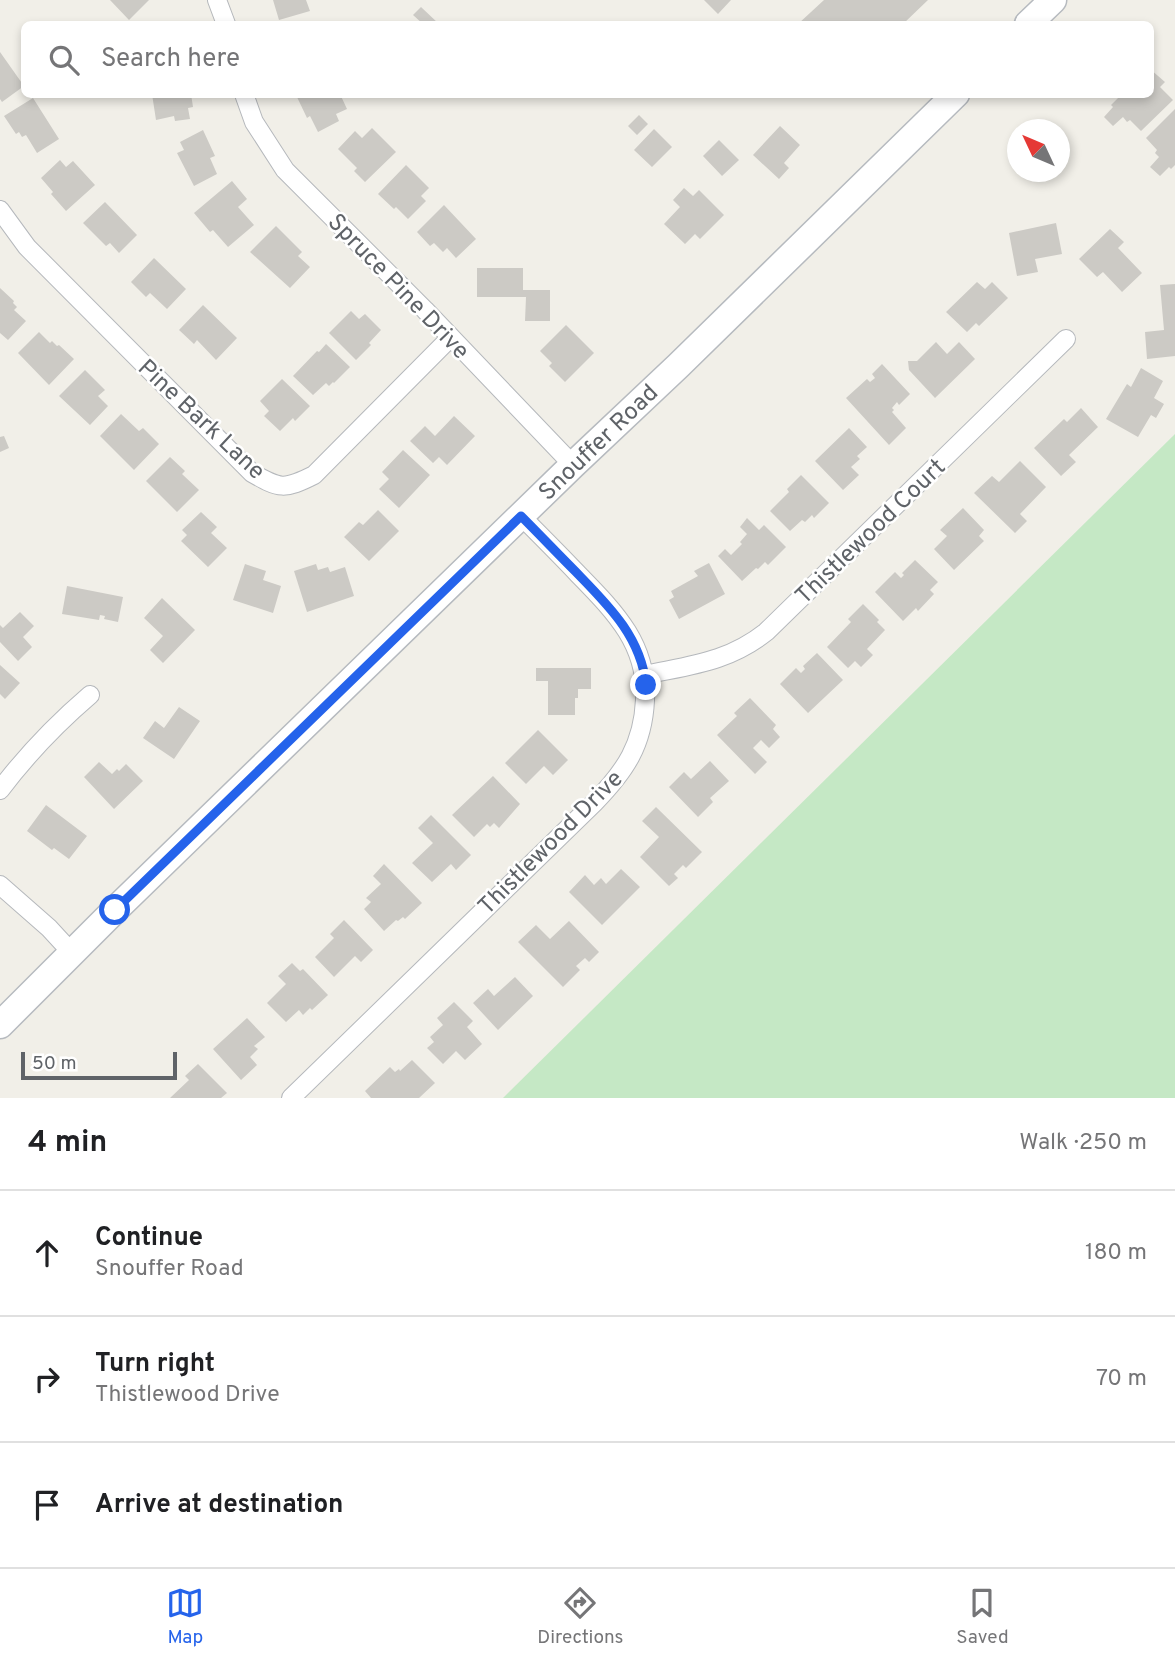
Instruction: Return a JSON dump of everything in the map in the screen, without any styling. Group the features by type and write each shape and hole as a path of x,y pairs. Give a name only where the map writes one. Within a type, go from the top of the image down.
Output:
{"main road":[{"path":"1031,21 1053,0"},
{"name":"Snouffer Road","path":"0,1025 952,98"}],"street":[{"path":"217,0 225,21"},
{"name":"Spruce Pine Drive","path":"245,98 254,122 285,170 425,310 573,465"},
{"name":"Pine Bark Lane","path":"0,210 27,247 252,473 271,484 294,485 314,475 450,338"},
{"name":"Thistlewood Court","path":"645,675 723,658 741,650 766,632 1066,339"},
{"name":"Thistlewood Drive","path":"291,1098 596,801 616,779 631,756 642,728 646,694 645,675 636,646 618,617 521,516"},
{"path":"0,790 52,729 90,695"},
{"path":"0,885 49,928 72,953"}],"green space":[{"path":"1175,434 1175,1098 503,1098"}],"building":[{"path":"110,0 149,0 129,20"},
{"path":"273,0 306,0 310,11 279,20"},
{"path":"704,0 731,0 718,14"},
{"path":"824,0 928,0 906,21 801,21"},
{"path":"421,7 436,21 420,21 413,15"},
{"path":"0,52 21,82 21,88 2,102"},
{"path":"1154,72 1165,82 1160,87 1173,100 1141,131 1123,117 1113,126 1104,117 1113,107 1111,105 1118,98 1154,98"},
{"path":"33,98 59,139 37,153 26,135 22,137 19,132 16,134 4,116"},
{"path":"153,98 192,98 193,107 188,108 190,119 175,121 174,116 156,120"},
{"path":"297,98 342,98 347,109 336,114 339,121 318,132 310,116 307,118"},
{"path":"1175,109 1175,165 1160,176 1150,167 1159,157 1155,153 1157,150 1146,138"},
{"path":"639,115 648,124 637,135 628,126"},
{"path":"780,126 800,145 784,163 789,168 779,179 753,155"},
{"path":"372,128 396,152 365,182 354,171 357,168 338,149 355,131 362,138"},
{"path":"654,129 672,147 652,167 634,150"},
{"path":"203,130 215,156 210,158 217,174 194,186 177,153 184,150 180,142"},
{"path":"719,140 739,160 722,176 703,156"},
{"path":"60,160 66,167 73,161 95,185 66,211 41,178"},
{"path":"406,165 429,188 421,196 426,201 408,219 378,194"},
{"path":"232,181 247,199 238,207 254,225 228,247 213,230 210,232 194,213"},
{"path":"684,188 693,196 699,190 724,215 700,239 695,234 685,244 664,224 680,207 673,200"},
{"path":"105,202 137,235 119,253 110,243 106,246 83,223"},
{"path":"444,205 476,239 456,258 447,248 443,252 434,243 430,246 417,232"},
{"path":"1056,223 1062,254 1035,259 1038,272 1017,276 1009,233"},
{"path":"276,226 302,252 298,256 310,267 290,288 250,252"},
{"path":"1110,229 1124,242 1118,248 1142,273 1122,292 1103,272 1097,277 1079,259"},
{"path":"154,258 186,289 167,309 150,293 146,297 131,282"},
{"path":"477,268 523,268 523,290 550,290 550,321 525,321 526,297 477,297"},
{"path":"977,282 985,289 992,282 1008,298 979,326 976,323 967,332 946,312"},
{"path":"1175,284 1175,356 1147,359 1145,332 1164,330 1160,285"},
{"path":"0,288 14,301 17,307 14,310 26,321 8,340 0,333"},
{"path":"203,305 237,338 216,360 197,340 194,344 179,330"},
{"path":"351,311 359,319 365,314 381,330 356,360 329,333"},
{"path":"566,325 594,353 565,382 549,366 552,363 540,351"},
{"path":"39,332 74,359 49,385 18,353"},
{"path":"936,342 947,354 959,342 975,359 935,398 909,370 908,361 917,361"},
{"path":"326,344 350,367 334,383 329,386 326,383 313,395 293,376"},
{"path":"882,364 910,394 892,408 892,412 906,428 889,445 846,398 867,379 870,382 875,378 872,374"},
{"path":"1141,368 1163,381 1154,398 1164,404 1156,418 1151,415 1138,437 1106,419 1127,384 1131,387"},
{"path":"85,370 105,390 98,396 108,406 90,425 59,396"},
{"path":"282,379 310,406 280,431 264,416 269,411 260,401"},
{"path":"1081,408 1098,427 1069,455 1076,462 1061,476 1034,448 1064,419 1067,422"},
{"path":"121,414 139,431 143,428 159,444 134,470 100,436"},
{"path":"454,416 475,436 447,465 439,457 433,463 410,441 425,426 435,436"},
{"path":"849,428 867,447 857,456 860,459 851,467 859,475 843,490 815,461"},
{"path":"4,436 9,448 0,452 0,437"},
{"path":"403,450 430,475 399,508 379,489 389,479 382,472"},
{"path":"170,457 185,471 182,474 199,490 177,512 146,481"},
{"path":"1020,461 1046,487 1020,514 1027,521 1015,533 974,493 992,476 999,482"},
{"path":"801,475 829,503 814,518 812,515 805,522 802,520 790,531 770,511"},
{"path":"963,508 984,530 979,536 984,541 954,570 934,549 947,536 940,530"},
{"path":"378,510 399,531 369,561 344,537 359,522 363,525"},
{"path":"201,512 217,527 211,533 227,548 208,567 181,541 187,535 182,530"},
{"path":"747,518 759,530 764,525 786,547 768,565 765,562 742,581 718,556 725,549 731,555 742,544 740,542 747,534 740,527"},
{"path":"915,560 938,582 930,590 934,594 918,611 916,608 903,621 875,592 895,572 901,578 904,575 902,573"},
{"path":"709,563 725,594 679,619 669,600 674,597 671,591 698,576 694,571"},
{"path":"245,564 266,571 263,580 281,586 273,613 233,600"},
{"path":"316,564 318,570 328,567 330,572 345,567 354,596 307,612 294,571"},
{"path":"67,586 123,597 118,622 104,619 105,616 100,615 99,620 62,614"},
{"path":"162,598 195,630 163,663 150,650 163,636 144,618"},
{"path":"863,604 885,630 867,649 873,655 861,667 855,661 848,668 827,647 851,622 848,619"},
{"path":"20,612 34,626 23,637 32,647 18,661 0,642 0,625 3,628"},
{"path":"817,653 843,680 808,713 780,684 796,668 801,673 805,669 803,666"},
{"path":"0,665 20,683 5,699 0,694"},
{"path":"536,668 591,668 591,689 578,689 575,715 548,715 548,681 536,681"},
{"path":"750,698 776,725 773,729 780,737 769,748 761,740 753,748 767,762 755,774 717,735 737,716 734,713"},
{"path":"179,707 200,721 174,759 143,738 155,721 164,728"},
{"path":"538,730 568,760 553,775 544,766 526,784 505,763"},
{"path":"710,761 729,781 710,798 713,802 698,817 669,787 684,772 691,779"},
{"path":"99,762 112,774 126,764 143,781 114,809 84,777"},
{"path":"493,776 520,804 499,828 494,823 490,827 487,824 474,837 452,815"},
{"path":"46,805 87,836 69,859 27,831"},
{"path":"656,807 702,852 686,868 683,865 674,874 678,878 669,886 640,857 659,837 642,821"},
{"path":"431,815 471,855 456,870 451,864 432,882 412,863 433,843 418,828"},
{"path":"384,864 422,903 405,919 403,917 396,920 384,931 364,909 371,902 366,898 381,884 373,876"},
{"path":"621,869 640,887 602,925 569,892 585,875 594,885 601,878 606,884"},
{"path":"344,920 373,950 361,962 355,956 334,977 315,957 334,938 330,934"},
{"path":"569,921 599,952 589,962 585,958 576,966 580,970 563,987 518,942 536,925 550,939"},
{"path":"292,963 300,971 303,969 328,995 312,1010 310,1008 303,1015 299,1010 286,1022 267,1003 286,984 278,976"},
{"path":"515,977 533,996 498,1030 473,1003 488,989 494,996"},
{"path":"454,1002 473,1021 467,1027 482,1044 465,1060 456,1051 443,1064 427,1048 434,1042 430,1037 443,1025 437,1018"},
{"path":"247,1018 265,1037 254,1046 258,1049 250,1057 257,1065 241,1080 213,1049"},
{"path":"412,1060 435,1083 419,1098 371,1098 365,1091 390,1067 395,1072 399,1069 400,1071"},
{"path":"198,1064 227,1093 221,1098 170,1098 189,1080 185,1076"}],"route":[{"path":"115,910 521,516 625,626 636,646 646,685"}]}
